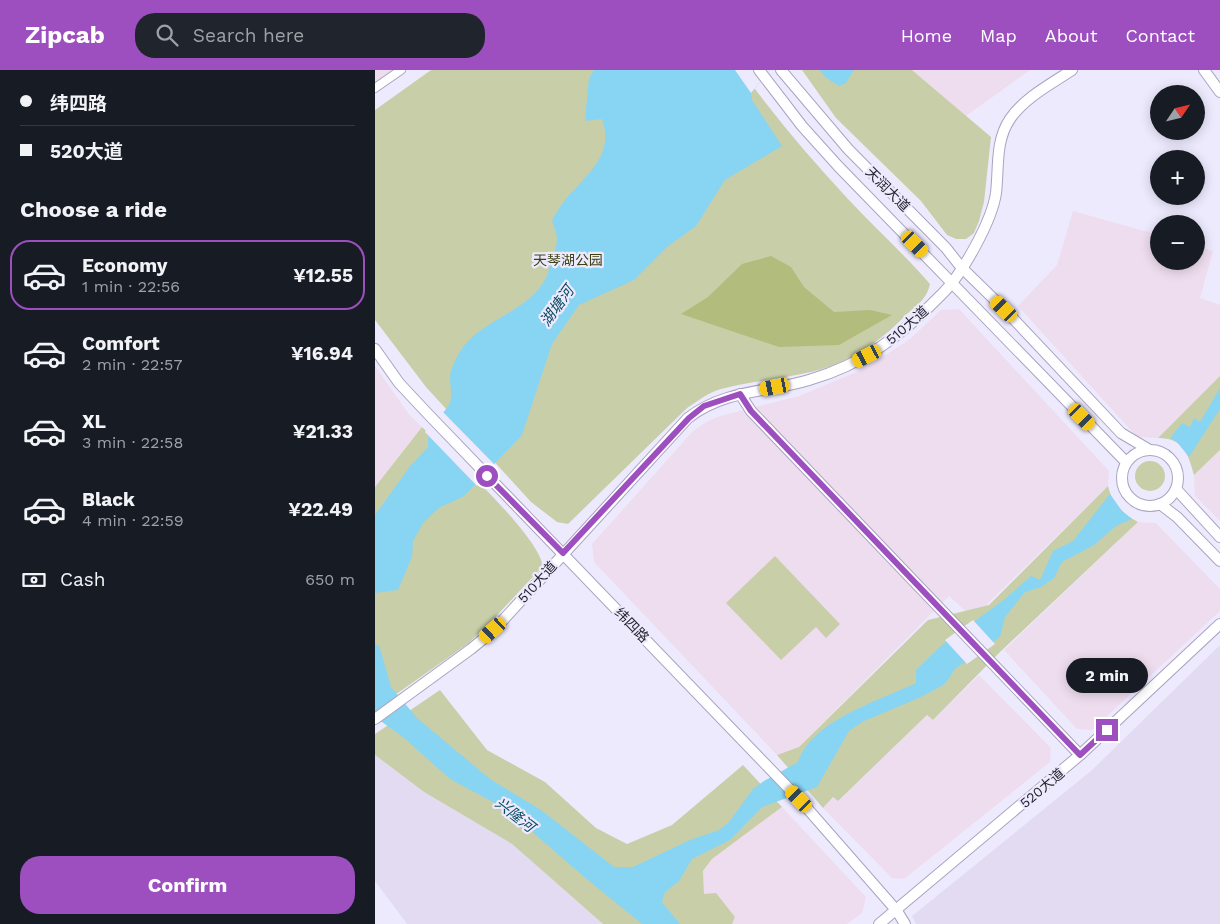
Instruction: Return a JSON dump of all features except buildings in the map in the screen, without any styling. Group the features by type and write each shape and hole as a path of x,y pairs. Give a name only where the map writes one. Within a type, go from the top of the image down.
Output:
{"street":[{"path":"375,88 401,70"},
{"name":"天润大道","path":"759,70 766,81 838,166 1125,462"},
{"name":"天润大道","path":"781,70 848,149 946,248 961,267 1004,309 1121,433 1148,449 1166,454 1173,461 1177,470 1176,488"},
{"name":"510大道","path":"376,719 471,649 493,630 689,418 704,406 740,394 808,381 843,369 891,341 914,321 943,293 972,254 996,195 999,149 1008,121 1021,107 1072,70"},
{"path":"1205,70 1220,92"},
{"name":"纬四路","path":"375,349 399,382 428,414 799,799 897,911"},
{"path":"740,394 751,411 1080,755"},
{"path":"1148,449 1131,455 1125,462 1121,479 1128,496 1143,506 1160,504 1172,496 1176,488 1220,537"},
{"path":"1160,504 1177,516 1220,561"},
{"name":"520大道","path":"879,924 897,911 1080,755 1220,624"},
{"path":"897,911 905,924"}],"shaded area":[{"path":"375,70 392,70 375,82"},
{"path":"912,70 1030,70 966,116"},
{"path":"1073,211 1150,232 1150,270 1205,270 1205,249 1213,251 1200,298 1220,305 1220,376 1158,438 1137,437 1018,306 1057,265"},
{"path":"959,309 1109,471 1108,486 973,618 949,596 799,747 777,755 594,562 592,544 693,431 706,422 720,416 799,396 866,368 910,339 941,310"},
{"path":"375,366 408,413 422,427 375,487"},
{"path":"1220,450 1220,521 1195,496 1194,475"},
{"path":"1138,522 1156,523 1220,589 1220,611 1092,730 1077,729 1004,650"},
{"path":"1220,645 1220,924 916,924 912,916 1091,771"},
{"path":"979,675 1051,748 1050,762 904,879 892,878 823,808 833,796 838,801 927,715 933,720"},
{"path":"375,755 424,792 512,844 603,924 407,924 375,881"},
{"path":"782,807 866,897 862,913 847,924 732,924 735,917 704,895 703,872 712,859"}],"green space":[{"name":"天琴湖公园","path":"431,70 741,70 779,120 820,168 930,284 928,290 921,302 885,335 850,358 811,372 732,386 717,390 704,397 687,408 568,524 557,522 531,502 426,387 375,320 375,110"},
{"path":"802,70 912,70 991,137 984,202 974,233 966,239 956,239 947,235 921,201 836,118"},
{"path":"771,256 791,267 804,287 834,312 870,310 892,315 839,345 779,347 681,314 708,297 742,264"},
{"path":"1220,376 1220,450 1194,475 1183,448 1173,441 1158,438"},
{"path":"422,427 471,474 509,515 537,552 543,566 487,626 466,645 375,709 375,487"},
{"path":"1150,461 1161,465 1165,476 1161,487 1150,491 1139,487 1135,476 1139,465"},
{"path":"1108,486 1112,498 1119,507 1138,522 1000,652 933,720 927,715 838,801 833,797 823,808 777,755 799,747 928,620 989,605"},
{"path":"775,556 840,624 826,638 816,627 781,660 726,603"},
{"path":"440,690 487,750 545,782 596,828 627,844 672,825 743,765 782,807 712,859 703,871 704,894 716,893 735,917 732,924 603,924 512,844 424,792 375,755 375,734"}],"water":[{"name":"湖塘河","path":"594,70 770,70 751,93 752,100 782,146 725,180 696,226 667,247 634,280 579,305 552,344 522,435 464,496 439,508 423,523 413,541 412,557 398,590 375,593 375,515 411,465 428,447 431,428 449,405 451,371 461,350 480,330 518,307 529,298 547,276 557,242 552,222 568,196 589,174 603,150 605,135 602,119 585,121 589,78"},
{"path":"820,70 854,70 846,83 839,86 825,77"},
{"path":"1220,388 1220,409 1189,457 1177,442 1170,438 1182,423 1190,427 1194,418 1200,422"},
{"name":"兴隆河","path":"1110,494 1122,511 1132,519 1116,526 1094,545 1062,562 1054,578 1041,587 1025,592 1005,617 1000,637 955,669 945,684 921,697 862,722 849,731 817,787 762,807 730,840 692,859 679,881 665,892 662,902 680,924 642,924 506,809 450,779 403,737 375,717 375,645 379,645 391,687 417,718 490,779 541,810 614,867 633,867 690,840 719,830 729,822 753,789 798,762 806,747 817,734 848,714 916,683 916,670 942,645 1005,599 1031,576 1040,580 1053,551 1073,541"}],"pier":[{"path":"735,70 770,70 751,93"},
{"path":"441,410 496,466 477,486 425,432"},
{"path":"973,620 995,644 967,664 945,640"}],"route":[{"path":"487,476 563,553 689,418 704,406 740,394 751,411 1080,755 1107,730"}]}
